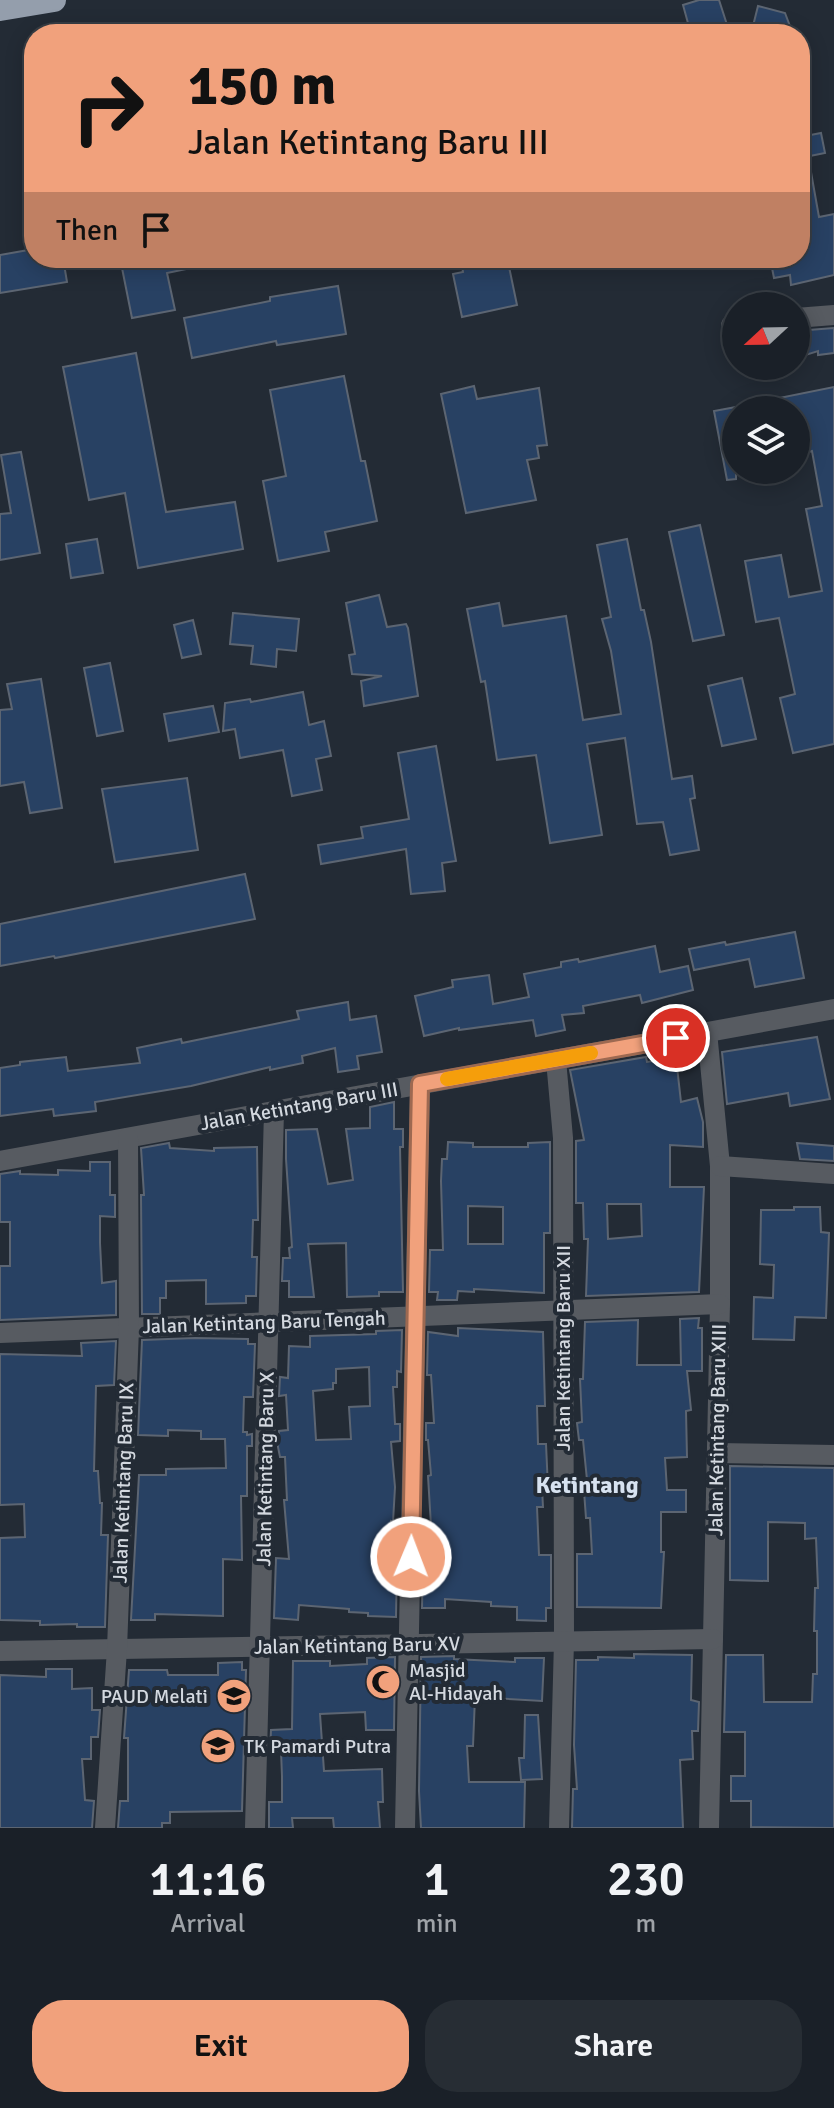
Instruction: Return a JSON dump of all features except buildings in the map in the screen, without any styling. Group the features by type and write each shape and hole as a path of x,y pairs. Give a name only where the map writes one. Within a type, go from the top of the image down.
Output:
{"highway":[{"path":"0,9 54,0"}],"street":[{"path":"810,317 834,315"},
{"name":"Jalan Ketintang Baru III","path":"0,1161 834,1009"},
{"name":"Jalan Ketintang Baru XIII","path":"707,1032 720,1166 709,1828"},
{"name":"Jalan Ketintang Baru XII","path":"556,1060 563,1138 564,1641 559,1828"},
{"path":"405,1828 420,1084"},
{"name":"Jalan Ketintang Baru X","path":"255,1828 274,1111"},
{"name":"Jalan Ketintang Baru IX","path":"105,1828 117,1649 129,1328 128,1138"},
{"path":"720,1166 834,1174"},
{"name":"Jalan Ketintang Baru Tengah","path":"0,1333 720,1304"},
{"path":"717,1453 834,1455"},
{"name":"Jalan Ketintang Baru XV","path":"0,1651 713,1639"}],"slow traffic":[{"path":"447,1079 591,1053"}],"place":[{"name":"Masjid Al-Hidayah","path":"383,1682"},
{"name":"PAUD Melati","path":"234,1696"},
{"name":"TK Pamardi Putra","path":"218,1746"}],"district":[{"name":"Ketintang","path":"587,1485"}],"route":[{"path":"411,1557 420,1084 676,1038"}]}
